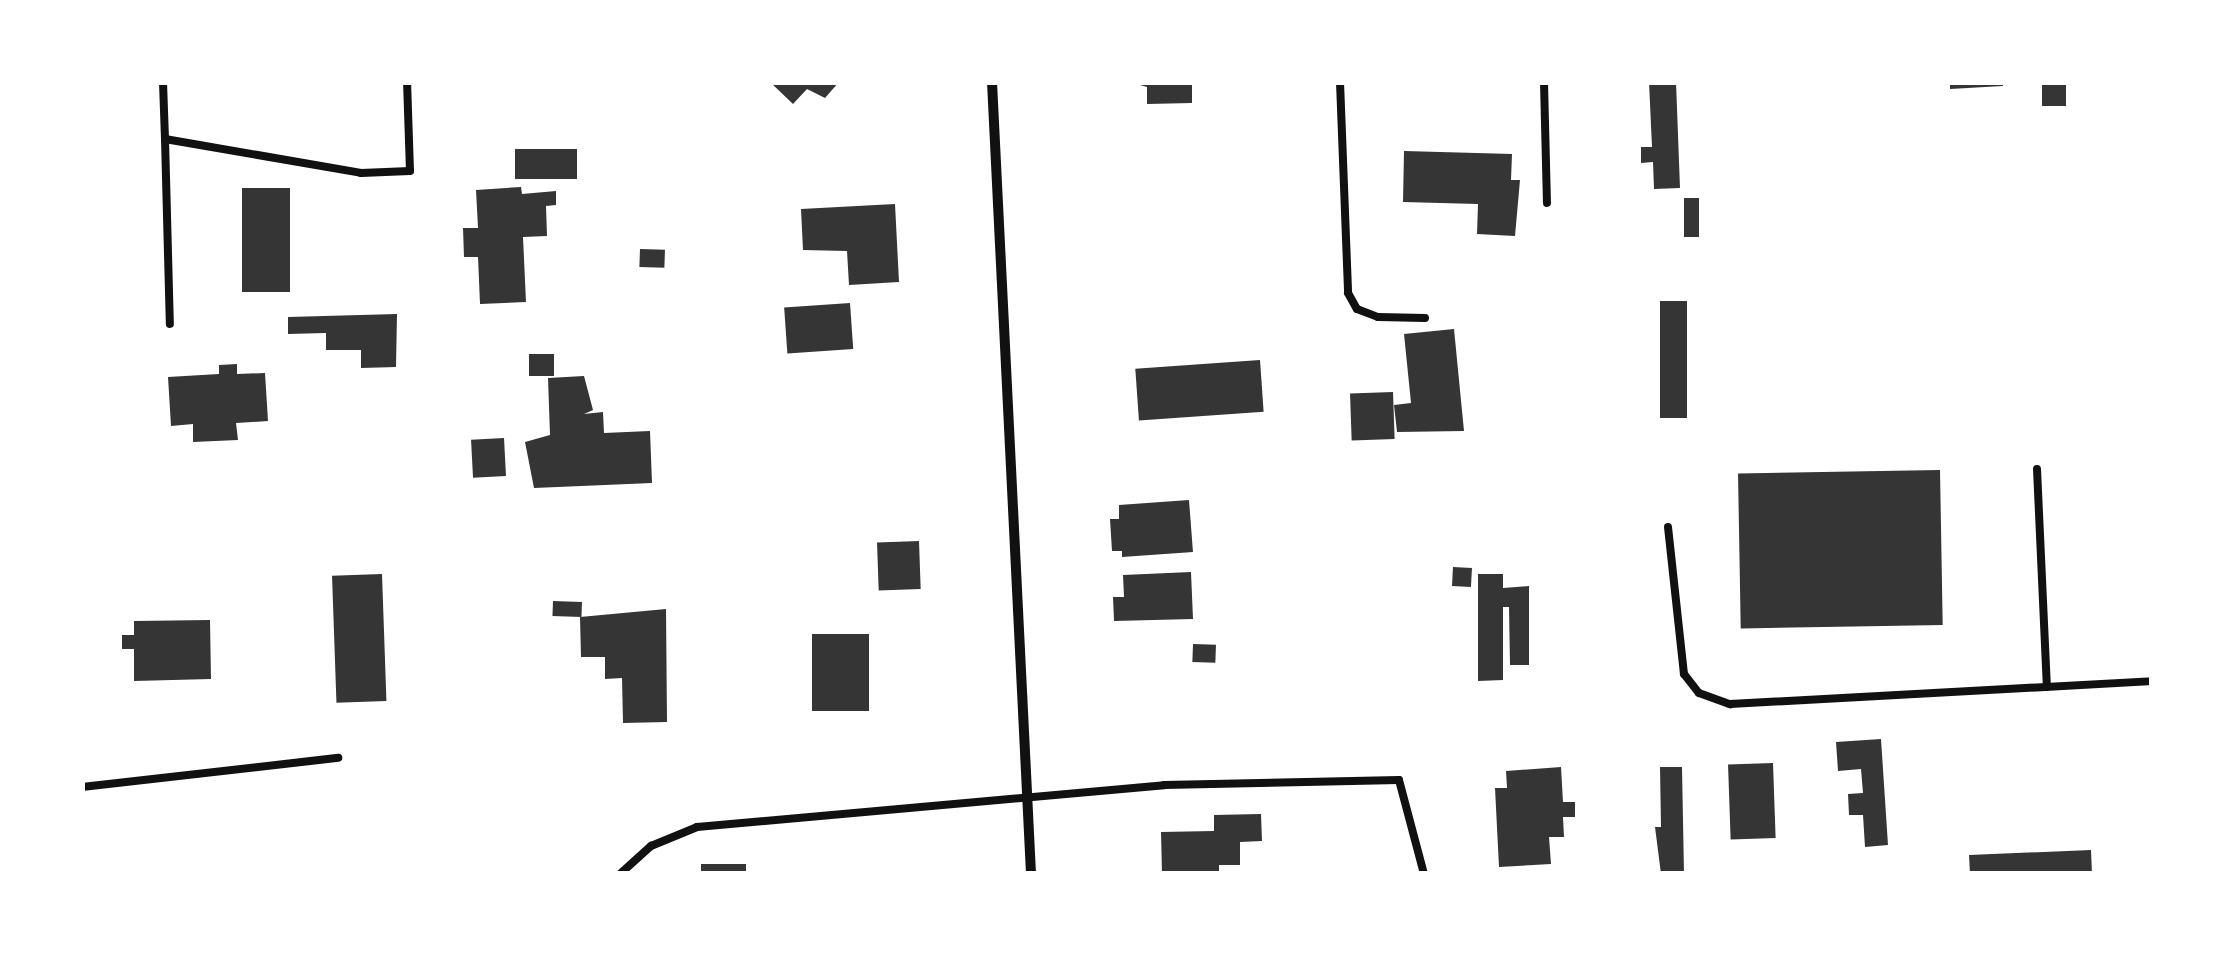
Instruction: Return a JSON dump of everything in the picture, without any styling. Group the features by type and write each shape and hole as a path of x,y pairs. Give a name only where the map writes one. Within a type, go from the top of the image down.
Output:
{"street":[{"path":"992,82 1030,874"}],"lane":[{"path":"163,82 170,324"},
{"path":"166,139 361,173 410,171 407,82"},
{"path":"1340,82 1348,293 1357,309 1378,317 1425,318"},
{"path":"1544,82 1547,203"},
{"path":"2037,469 2047,686"},
{"path":"1668,527 1675,640 1684,674 1699,692 1730,704 2152,681"},
{"path":"82,786 338,758"},
{"path":"620,874 651,846 698,827 1164,785 1399,780 1424,874"}],"building":[{"path":"770,82 839,82 825,98 807,89 793,104"},
{"path":"1130,82 1192,82 1192,103 1147,104 1147,87"},
{"path":"1649,82 1676,82 1680,188 1654,189 1653,162 1641,163 1641,147 1652,147"},
{"path":"1950,82 2003,82 2003,86 1950,89"},
{"path":"2042,82 2066,82 2066,106 2042,106"},
{"path":"515,149 577,149 577,179 515,179"},
{"path":"1404,151 1512,154 1511,180 1520,180 1515,236 1477,234 1478,204 1403,202"},
{"path":"521,187 522,194 556,191 556,205 546,206 547,236 523,237 526,302 480,304 478,257 464,257 463,228 478,228 476,190"},
{"path":"242,188 290,188 290,292 242,292"},
{"path":"1684,198 1699,198 1699,237 1684,237"},
{"path":"895,204 899,282 849,285 847,251 803,250 801,209"},
{"path":"640,249 665,250 664,268 639,267"},
{"path":"1660,301 1687,301 1687,418 1660,418"},
{"path":"850,303 853,349 787,353 784,308"},
{"path":"397,314 396,367 361,368 361,350 326,350 326,333 288,334 288,317"},
{"path":"1454,329 1464,431 1397,432 1394,405 1411,403 1404,334"},
{"path":"529,354 554,354 554,376 529,376"},
{"path":"1260,360 1264,412 1139,421 1135,369"},
{"path":"237,364 237,374 265,373 268,421 236,423 238,440 193,442 193,424 171,426 168,377 219,374 219,365"},
{"path":"584,376 593,410 584,414 603,412 604,433 650,431 652,483 534,488 525,442 550,435 548,378"},
{"path":"1393,392 1395,439 1352,440 1350,394"},
{"path":"504,438 506,476 473,478 471,440"},
{"path":"1940,470 1943,625 1741,629 1738,474"},
{"path":"1189,500 1193,552 1122,557 1122,551 1112,551 1110,519 1119,519 1119,505"},
{"path":"919,541 921,589 879,590 877,542"},
{"path":"1453,567 1472,568 1471,587 1452,586"},
{"path":"1191,572 1193,619 1114,621 1113,597 1124,597 1123,575"},
{"path":"382,574 386,701 336,703 332,576"},
{"path":"1478,574 1503,574 1503,588 1529,586 1529,665 1510,665 1509,607 1503,607 1503,680 1478,681"},
{"path":"553,601 582,602 581,617 552,616"},
{"path":"666,609 667,722 623,723 622,678 605,679 605,657 581,657 580,617"},
{"path":"210,620 211,679 134,681 134,649 122,649 122,635 134,635 134,621"},
{"path":"812,634 869,634 869,711 812,711"},
{"path":"1193,644 1216,645 1215,663 1192,662"},
{"path":"1881,739 1888,845 1865,847 1863,815 1849,815 1848,794 1863,793 1861,769 1838,771 1836,742"},
{"path":"1773,763 1776,838 1731,840 1728,765"},
{"path":"1561,767 1563,802 1575,802 1575,817 1563,817 1564,837 1549,837 1551,864 1499,867 1495,788 1507,788 1506,771"},
{"path":"1660,767 1682,767 1684,874 1661,874 1655,827 1661,827"},
{"path":"1261,814 1262,841 1240,842 1240,865 1219,865 1219,874 1162,874 1161,832 1214,831 1214,815"},
{"path":"2091,850 2092,874 1970,874 1969,855"},
{"path":"701,864 746,864 746,874 701,874"}]}
